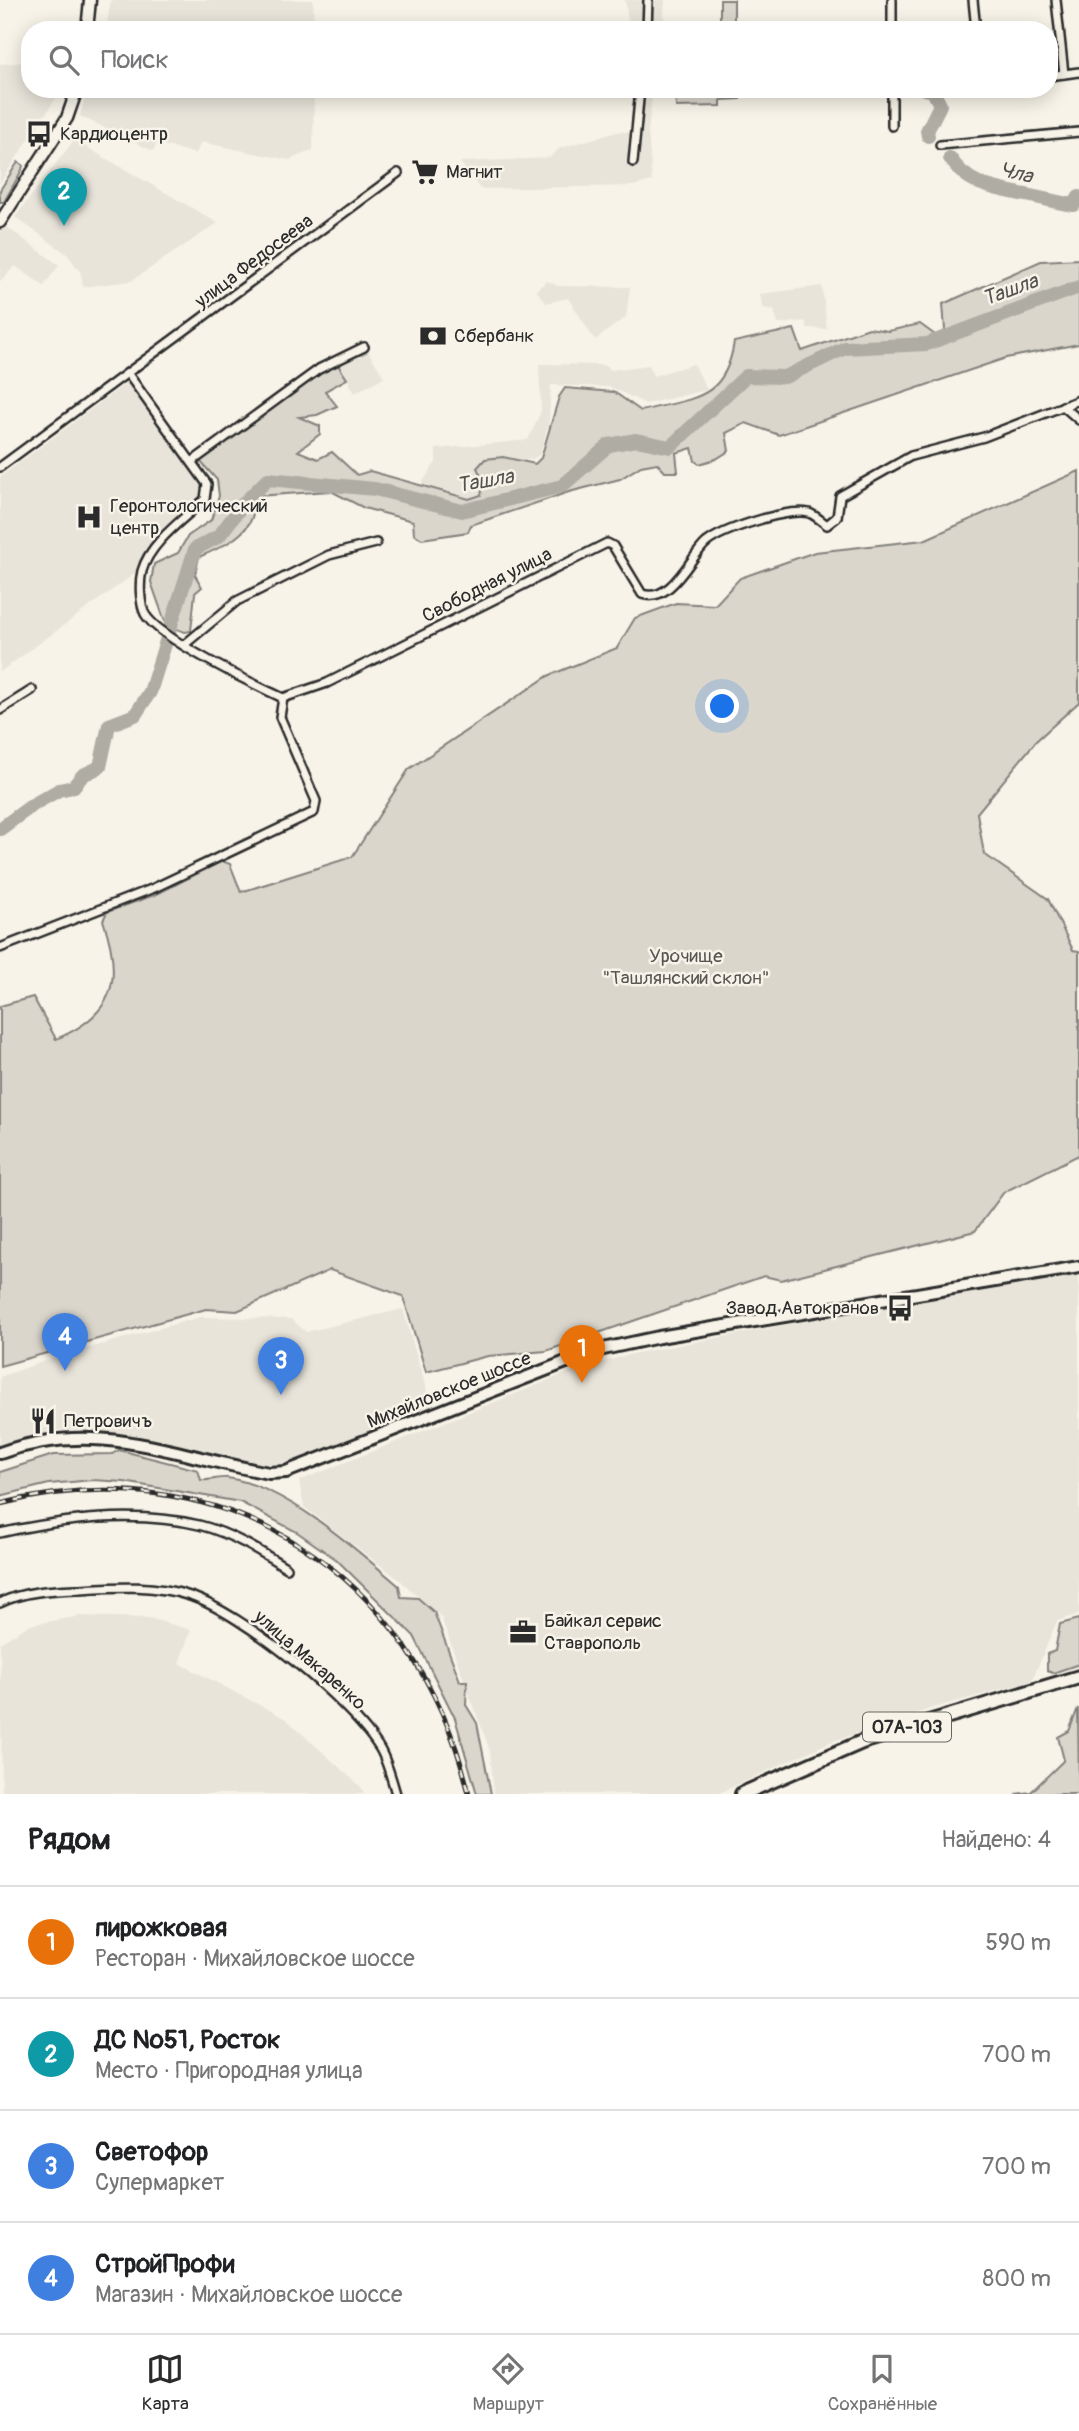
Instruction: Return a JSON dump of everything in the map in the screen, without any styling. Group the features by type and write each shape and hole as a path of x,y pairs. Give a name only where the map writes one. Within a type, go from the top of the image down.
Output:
{"main road":[{"name":"Михайловское шоссе","path":"0,1453 53,1438 94,1437 142,1442 269,1473 286,1472 594,1351 659,1337 1079,1267"},
{"name":"07А-103","path":"742,1794 862,1742 1079,1677"}],"street":[{"path":"88,21 90,0"},
{"path":"647,21 648,0"},
{"path":"892,0 892,21"},
{"path":"973,0 975,21"},
{"path":"1056,0 1064,74"},
{"path":"1058,75 1079,72"},
{"path":"1,220 67,118 74,98"},
{"path":"633,162 639,98"},
{"path":"892,98 892,126"},
{"path":"940,145 1079,132"},
{"name":"улица Федосеева","path":"0,467 398,173"},
{"path":"193,461 319,369 364,347"},
{"path":"0,948 154,888 314,812 316,801 280,716 282,698 184,645 146,616 141,596 142,571 158,542 205,499 207,484 128,374"},
{"name":"Свободная улица","path":"282,698 327,683 607,543 612,546 642,594 652,595 676,583 706,544 725,533 789,512 810,513 827,525 837,517 840,496 911,456 984,437 1079,400"},
{"path":"1063,406 1079,420"},
{"path":"184,645 237,601 329,555 376,542"},
{"path":"0,710 33,690"},
{"path":"0,1533 76,1519 135,1518 200,1525 248,1544 287,1568"},
{"name":"улица Макаренко","path":"0,1603 12,1597 65,1590 135,1586 189,1596 230,1615 287,1656 347,1711 380,1749 396,1794"}],"shaded area":[{"path":"111,0 313,0 314,21 108,21"},
{"path":"625,0 645,0 645,21 628,20"},
{"path":"654,0 665,0 664,21 653,21"},
{"path":"21,63 21,98 56,98 0,183 0,64"},
{"path":"85,98 314,98 313,150 289,160 201,142 196,154 157,143 153,151 80,116"},
{"path":"643,98 652,98 648,131 652,181 633,186 480,189 460,162 549,158 560,148 617,132 639,132"},
{"path":"74,140 218,223 131,281 83,287 81,273 67,254 15,217"},
{"path":"4,225 59,265 44,286 15,266 0,281 0,231"},
{"path":"547,281 558,286 630,287 626,317 595,340 568,298 546,303 536,290"},
{"path":"822,286 827,329 807,328 805,321 778,324 774,310 763,308 760,294"},
{"path":"366,348 384,377 355,393 339,364"},
{"path":"539,364 603,365 612,370 649,365 653,376 694,364 707,390 646,404 610,387 551,385 549,422 540,454 533,459 484,465 483,497 469,499 420,486 436,462 436,449 528,440 541,411"},
{"name":"Геронтологический центр","path":"126,383 131,384 203,484 203,493 155,540 137,572 0,672 0,477"},
{"path":"1079,1270 1079,1614 1057,1621 1032,1681 933,1708 828,1743 717,1794 494,1794 490,1751 441,1617 401,1581 304,1507 299,1481 579,1368 636,1353"},
{"path":"403,1309 432,1409 290,1467 257,1467 139,1437 92,1431 55,1430 0,1447 0,1377 53,1358 200,1317 291,1319 306,1332"},
{"path":"80,1616 149,1618 191,1630 179,1663 286,1719 362,1788 364,1794 2,1794 0,1643 29,1625"}],"green space":[{"path":"720,0 734,0 734,21 720,21"},
{"path":"676,98 740,98 721,100 721,106 676,107"},
{"path":"18,162 23,165 22,170 4,202 0,202 0,190"},
{"path":"1079,259 1079,344 1006,358 779,435 746,423 726,433 729,451 716,459 699,464 695,461 692,448 676,453 678,472 665,472 657,463 641,466 620,479 569,492 471,525 468,532 422,539 414,534 413,521 364,508 331,491 256,496 247,506 253,514 245,529 231,541 199,557 195,575 202,587 195,593 191,631 185,632 168,626 164,619 151,582 154,564 178,553 188,536 211,520 219,496 217,480 199,460 336,362 347,379 325,391 337,406 317,415 299,417 320,426 320,434 298,451 318,459 332,452 357,475 370,471 469,499 481,495 484,482 477,468 485,459 503,457 535,464 541,458 559,397 565,388 614,392 641,411 690,399 714,387 723,376 734,342 794,329 802,351 869,328 888,331 920,324 946,343 943,304 1041,261"},
{"name":"Урочище \"Ташлянский склон\"","path":"1079,471 1079,702 1036,741 977,813 984,854 1048,899 1073,950 1079,951 1079,1155 1004,1192 975,1231 781,1280 764,1276 546,1351 488,1356 426,1372 403,1296 330,1270 237,1311 206,1309 0,1366 0,1006 33,997 56,1039 91,1018 103,1006 113,977 113,960 103,920 107,912 157,894 222,861 230,864 241,892 352,857 409,769 548,676 617,648 635,618 676,603 715,605 740,578 815,552 924,540"},
{"path":"119,1450 198,1470 201,1480 227,1478 250,1483 273,1493 319,1521 362,1555 399,1586 401,1597 418,1598 434,1612 460,1681 467,1681 466,1705 477,1723 491,1794 477,1794 455,1718 414,1636 337,1560 297,1532 240,1502 124,1482 93,1480 49,1484 0,1496 0,1472 53,1455 112,1454"},
{"path":"1079,1619 1079,1664 1053,1673 1047,1671 1047,1654 1055,1651 1060,1624"},
{"path":"1078,1708 1079,1794 1015,1794 1031,1792 1064,1760 1058,1737 1069,1731"}],"waterway":[{"name":"Чла","path":"928,136 927,131 940,105 936,98"},
{"name":"Чла","path":"950,158 966,176 986,186 1074,205 1079,197"},
{"name":"Ташла","path":"0,829 34,804 59,790 73,787 83,775 100,767 109,725 135,715 150,692 195,549 219,536 244,503 268,479 375,489 462,511 562,486 609,445 636,440 670,447 746,376 785,377 845,348 927,344 1079,287"}],"railway":[{"path":"0,1504 82,1491 160,1494 233,1512 299,1545 357,1590 405,1647 443,1716 469,1794"}],"place":[{"name":"Кардиоцентр","path":"39,134"},
{"name":"Магнит","path":"425,172"},
{"name":"ДС №51, Росток","path":"64,226"},
{"name":"Сбербанк","path":"433,336"},
{"name":"Геронтологический центр","path":"89,517"},
{"name":"Завод Автокранов","path":"900,1308"},
{"name":"СтройПрофи","path":"65,1371"},
{"name":"пирожковая","path":"582,1383"},
{"name":"Светофор","path":"281,1395"},
{"name":"Петровичъ","path":"43,1421"},
{"name":"Байкал сервис Ставрополь","path":"523,1632"}]}
